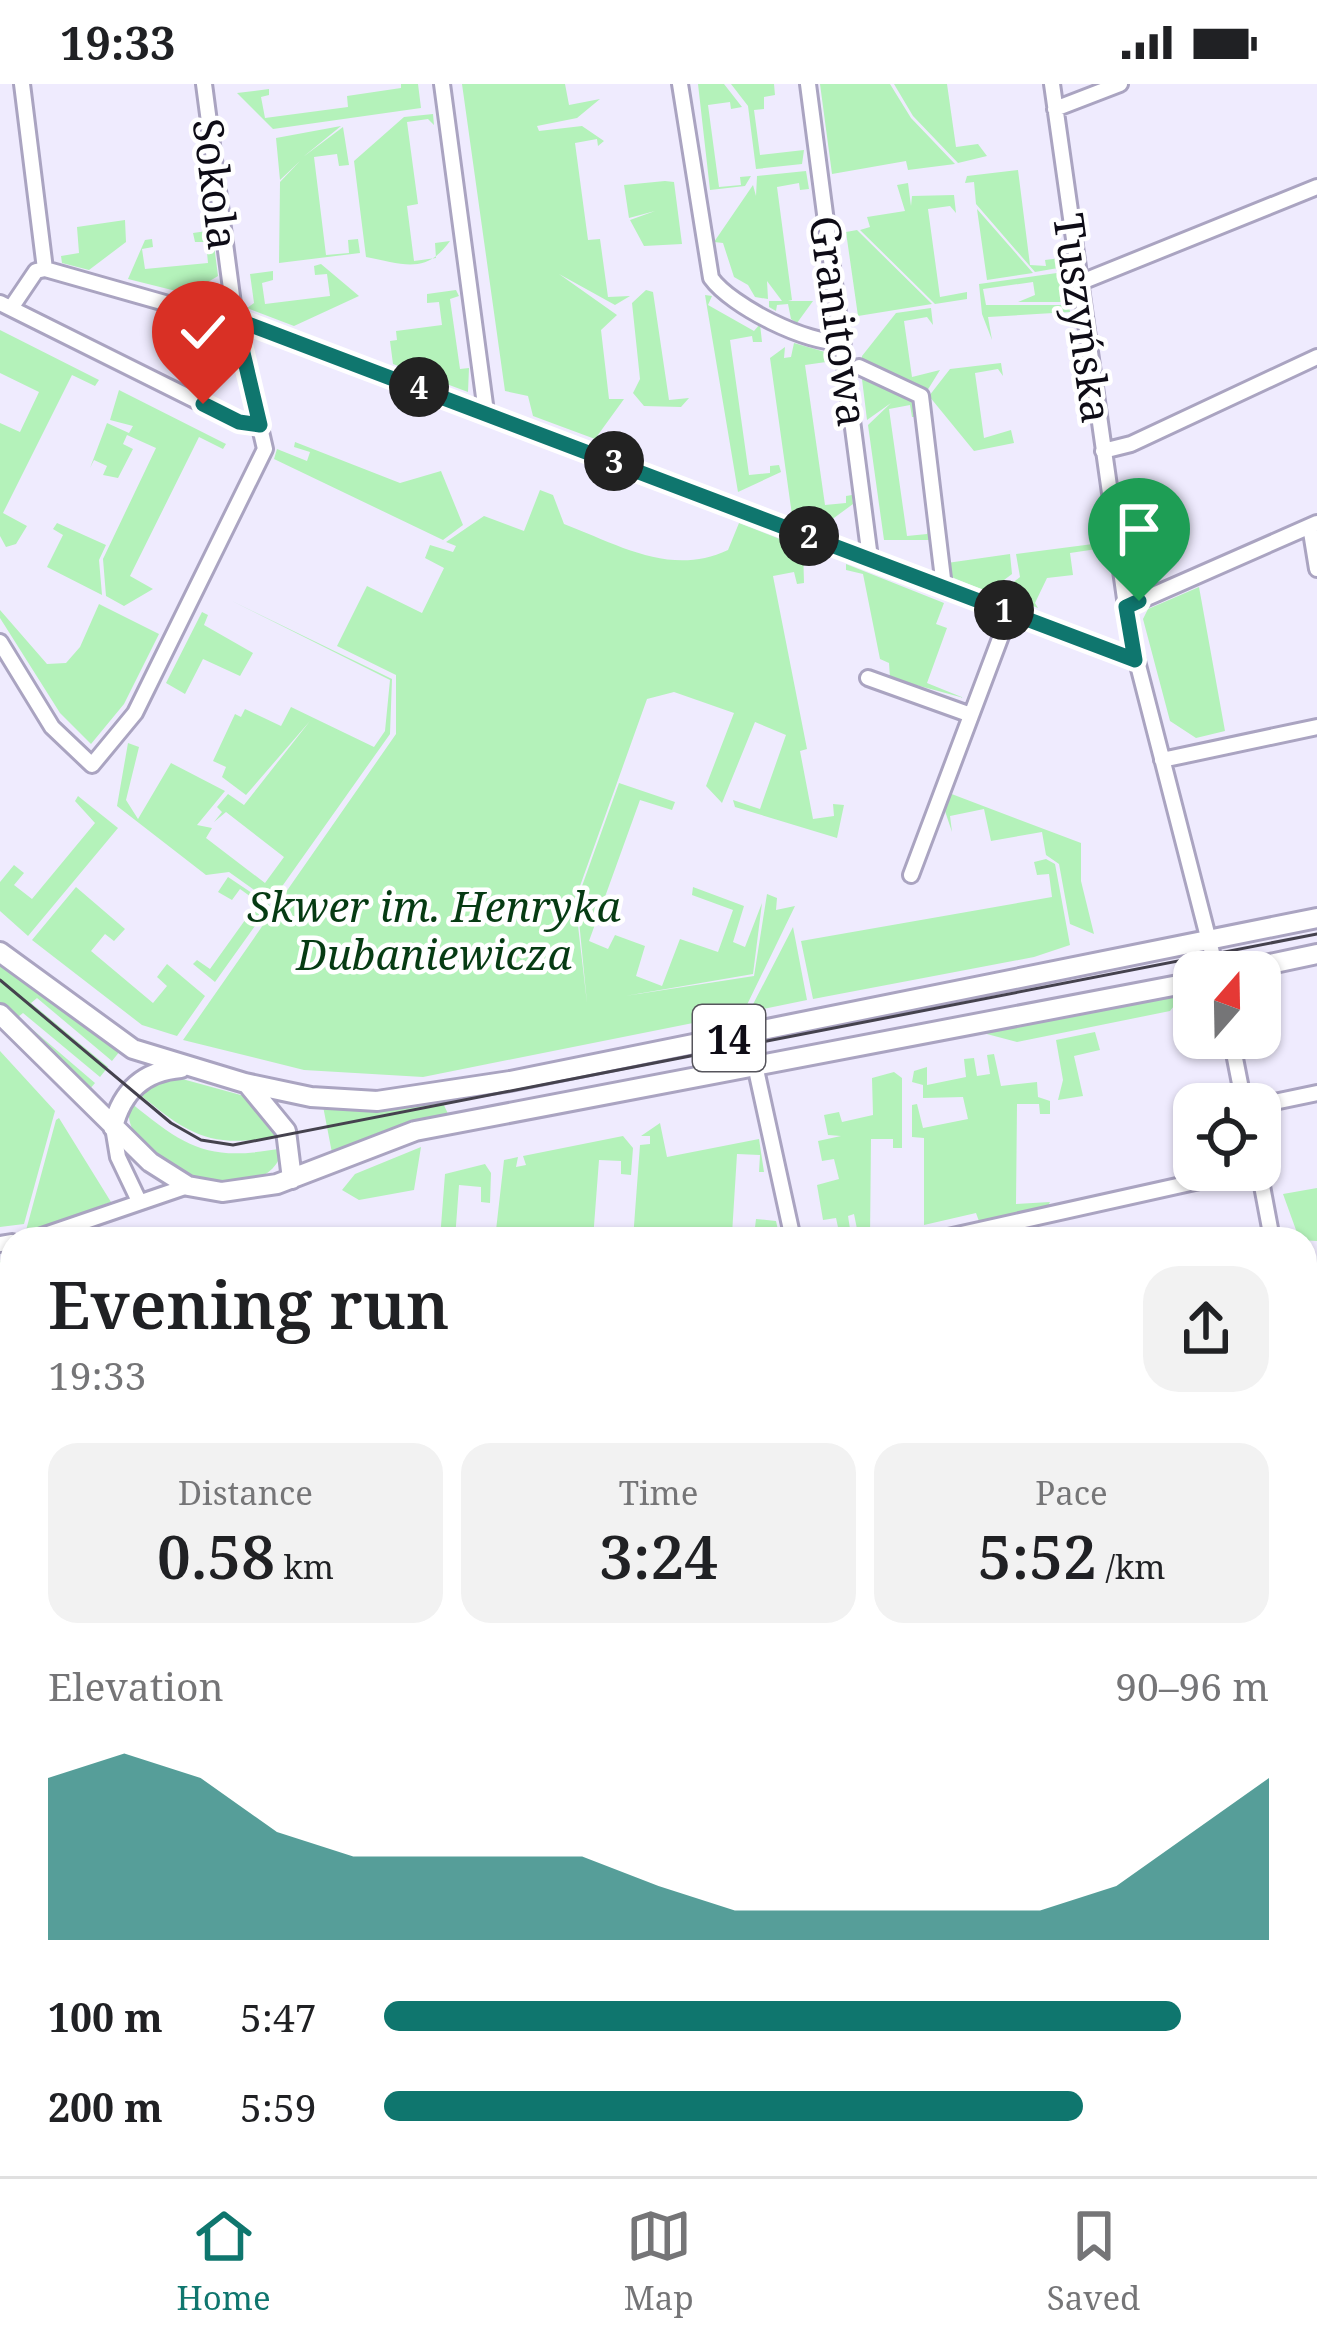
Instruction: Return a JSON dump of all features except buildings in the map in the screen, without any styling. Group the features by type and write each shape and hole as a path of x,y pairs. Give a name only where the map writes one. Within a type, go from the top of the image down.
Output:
{"main road":[{"name":"14","path":"0,952 125,1045 186,1068 328,1099 417,1098 1317,918"},
{"path":"1281,962 1317,954"},
{"name":"14","path":"188,1186 238,1192 292,1178 415,1131 1173,986"},
{"path":"0,1014 149,1162 188,1186"},
{"path":"113,1127 122,1099 140,1081 186,1068"},
{"path":"245,1083 286,1131 292,1178"}],"street":[{"path":"22,84 45,269"},
{"name":"Sokola","path":"0,642 52,727 92,765 135,713 263,457 235,319 204,84"},
{"path":"442,84 486,412"},
{"path":"680,84 711,278 718,288 802,337 843,342"},
{"name":"Granitowa","path":"808,84 870,558"},
{"name":"Tuszyńska","path":"1052,84 1135,660 1212,951"},
{"path":"1055,109 1120,84"},
{"path":"1079,283 1317,187"},
{"path":"260,425 239,422 5,305 36,272 45,269 235,319 1135,660"},
{"path":"1103,451 1131,444 1317,357"},
{"path":"859,367 921,396 944,586"},
{"path":"1126,607 1314,525 1317,569"},
{"path":"911,875 1010,612"},
{"path":"868,678 971,715"},
{"path":"1162,760 1317,727"},
{"path":"755,1065 791,1227"},
{"path":"1281,1101 1317,1094"},
{"path":"113,1127 118,1157 139,1199"},
{"path":"64,1227 188,1186"},
{"path":"993,1227 1173,1187"},
{"path":"1262,1191 1270,1227"}],"green space":[{"path":"401,84 418,84 421,108 273,129 237,93 269,89 269,95 261,97 265,118 348,107 347,96 401,88"},
{"path":"462,84 565,84 569,105 600,99 577,118 537,126 539,131 582,126 604,141 598,146 597,139 575,143 588,240 600,239 608,297 630,296 615,305 559,274 617,315 601,330 609,399 624,399 595,439 533,416 528,396 505,391"},
{"path":"698,84 724,84 742,107 731,109 730,102 708,105 719,187 741,185 740,177 751,176 745,186 710,190"},
{"path":"731,84 774,84 775,95 764,97 764,109 754,110 760,155 804,150 802,164 756,169 748,106"},
{"path":"820,84 890,84 911,118 955,164 908,170 906,161 832,174"},
{"path":"894,84 947,84 956,147 978,144 987,156 958,163 913,116"},
{"path":"433,114 434,125 428,119 407,122 418,204 407,206 414,261 432,258 413,264 366,257 354,161 404,117"},
{"path":"341,126 303,157 343,127 349,165 339,166 337,154 314,157 326,255 349,253 348,240 358,239 360,253 279,263 280,182 300,161 280,180 276,138"},
{"path":"1018,170 1030,265 1046,266 1045,260 1061,258 1064,267 1035,272 976,204 974,182 965,183 967,176"},
{"path":"806,171 809,189 800,190 799,183 777,187 792,300 788,301 813,301 797,323 791,319 788,304 777,305 776,311 769,307 769,301 782,301 767,281 768,299 755,297 748,285 734,277 723,243 714,242 753,185 756,196 757,176"},
{"path":"674,182 682,244 644,246 630,220 655,211 629,218 624,185"},
{"path":"908,183 911,206 912,196 954,195 956,213 950,206 928,209 940,297 967,292 967,299 935,304 860,230 870,227 867,217 905,211 897,185"},
{"path":"977,209 1033,273 987,280"},
{"path":"125,220 126,242 89,270 62,263 61,256 79,253 77,227"},
{"path":"857,230 932,304 858,316 846,232"},
{"path":"207,231 213,237 218,276 188,294 128,279 145,240 152,239 153,247 142,249 145,269 208,263 206,242 195,242 193,233"},
{"path":"450,241 441,252 436,256 435,243"},
{"path":"321,264 359,296 294,326 247,308 254,303 250,274 273,271 273,280 262,283 265,304 330,296 327,274 315,275 314,266"},
{"path":"1064,272 1069,302 1018,302 1035,295 1033,282 983,289 986,305 1069,305 1070,312 988,317 992,340 982,314 979,284"},
{"path":"456,290 459,296 450,299 460,369 469,368 468,392 393,364 390,341 397,340 396,331 442,325 439,302 427,303 427,294"},
{"path":"646,290 653,292 669,400 689,398 681,407 644,406 633,393 640,379 632,303"},
{"path":"705,295 712,296 708,305 754,331 760,324 762,342 753,342 752,336 730,340 749,475 770,473 770,466 779,465 781,472 738,492"},
{"path":"931,308 933,325 927,317 904,321 912,377 940,370 927,391 862,364 862,356 896,313"},
{"path":"0,330 99,380 95,386 72,375 3,513 27,526 16,544 6,547 0,536 0,423 20,432 39,392 0,373"},
{"path":"794,343 832,354 833,361 805,365 825,505 846,503 846,496 852,495 853,504 823,526 792,515 770,358 785,347 784,358 791,357"},
{"path":"1001,363 1003,376 998,369 975,373 984,438 1011,430 1014,443 974,451 929,396 950,369"},
{"path":"861,371 911,395 906,398 915,402 916,417 910,405 889,409 907,536 927,534 931,522 929,540 884,540 868,425 891,403 867,420"},
{"path":"119,390 226,444 223,449 199,437 130,576 153,589 124,606 106,596 103,559 156,448 127,435 123,444 133,449 118,478 103,475 107,466 94,460 90,468 107,423 129,433 133,426 110,420"},
{"path":"295,442 400,483 441,471 463,525 443,540 274,459 277,449 307,461 310,452 294,447"},
{"name":"Skwer im. Henryka Dubaniewicza","path":"540,490 553,495 564,524 645,555 686,560 728,550 739,523 803,548 804,583 797,584 794,572 773,576 807,749 800,751 813,819 834,816 833,804 844,805 837,838 735,807 733,800 760,809 786,735 755,722 722,803 706,786 734,713 674,692 647,699 575,900 587,1003 577,900 619,783 675,802 672,810 640,800 589,941 608,949 615,935 645,946 636,976 662,986 680,939 718,952 733,910 692,895 693,887 744,906 733,942 745,947 762,903 753,974 625,996 754,976 767,894 777,898 776,910 795,906 743,1013 423,1077 304,1070 183,1040 396,734 396,675 337,646 367,586 422,613 444,568 425,558 430,545 453,552 456,546 446,542 484,516 524,531"},
{"path":"57,523 106,545 99,560 102,595 47,567 63,535 53,529"},
{"path":"1103,546 1105,560 1099,561 1097,549 1070,553 1073,575 1047,578 1035,603 1038,608 1000,593 1020,577 1016,554"},
{"path":"1010,554 1012,574 988,592 949,576 947,563"},
{"path":"846,564 944,603 936,624 947,628 927,683 964,698 890,678 889,663 880,659 863,574 846,570"},
{"path":"1199,587 1225,731 1196,738 1170,721 1143,619 1148,609"},
{"path":"232,601 392,679 390,734 271,902 229,872 206,875 117,806 128,743 139,747 126,800 138,819 171,763 225,791 197,825 212,828 206,838 265,883 284,857 226,812 214,822 222,812 217,807 228,794 244,805 310,721 246,795 222,777 226,767 213,761 235,714 241,717 245,709 281,726 291,707 374,747 385,731 390,680"},
{"path":"99,604 159,634 124,704 91,744 60,713 0,618 0,610 47,664 66,663 80,647"},
{"path":"202,612 208,615 204,625 253,653 240,676 203,659 185,694 166,683"},
{"path":"949,793 1081,843 1081,881 1094,934 1070,924 1059,864 1046,855 1042,832 991,841 984,809 950,816 952,832 944,808"},
{"path":"78,796 118,828 28,936 0,911 0,882 14,865 24,873 14,885 32,899 95,823 75,801"},
{"path":"1046,859 1055,864 1070,945 1034,957 813,999 801,941 1052,897 1049,874 1037,875 1034,862"},
{"path":"228,877 270,905 215,982 193,964 197,960 210,969 258,902 240,889 232,900 218,892"},
{"path":"76,887 125,929 114,941 105,934 91,951 153,1003 167,986 157,977 167,964 205,996 177,1036 142,1025 32,940"},
{"path":"793,927 807,1000 749,1012"},
{"path":"0,963 120,1051 112,1061 37,998 31,1003 108,1067 100,1077 23,1013 18,1017 95,1083 89,1090 0,1003"},
{"path":"1173,994 1170,1011 1017,1042 983,1033"},
{"path":"1095,1032 1100,1050 1074,1056 1083,1096 1058,1100 1063,1080 1056,1040"},
{"path":"0,1051 55,1111 24,1224 0,1227"},
{"path":"994,1054 1001,1086 1037,1082 1038,1097 1050,1101 1050,1114 1040,1114 1039,1104 1017,1104 1016,1204 1050,1202 1045,1212 980,1224 976,1213 924,1225 924,1138 912,1137 912,1105 917,1104 923,1128 968,1119 963,1097 923,1098 923,1085 912,1082 914,1071 927,1067 927,1085 966,1077 964,1059 974,1058 977,1076 990,1074 987,1055"},
{"path":"894,1072 902,1078 902,1148 893,1148 893,1139 871,1139 870,1227 857,1227 854,1214 848,1216 850,1227 838,1227 836,1218 823,1220 817,1185 839,1179 834,1159 822,1161 818,1141 841,1136 828,1135 824,1115 839,1112 842,1122 873,1115 872,1078"},
{"path":"175,1077 248,1097 280,1136 236,1141 203,1136 172,1120 138,1093"},
{"path":"130,1102 200,1148 236,1153 283,1148 271,1170 250,1181 223,1183 194,1176 166,1164 144,1146 131,1125"},
{"path":"443,1103 449,1116 383,1131 332,1153 323,1106"},
{"path":"59,1118 111,1202 44,1227 27,1227"},
{"path":"660,1123 667,1157 759,1139 764,1172 759,1172 760,1155 737,1154 732,1227 634,1227 640,1145 650,1144 650,1136 641,1136"},
{"path":"623,1136 633,1148 631,1175 621,1174 621,1161 599,1160 594,1227 496,1227 504,1160 518,1157 516,1167 526,1165 523,1156"},
{"path":"421,1147 414,1190 359,1200 342,1190 355,1174"},
{"path":"485,1164 491,1173 490,1203 481,1202 481,1187 459,1185 456,1227 441,1227 445,1174"},
{"path":"1317,1188 1317,1227 1295,1227 1283,1194"},
{"path":"756,1219 776,1221 777,1227 755,1227"}],"tram line":[{"path":"0,980 171,1123 201,1140 233,1145 1317,934"}],"route":[{"path":"203,404 239,422 260,425 235,319 1135,660 1126,607 1139,601"}]}
